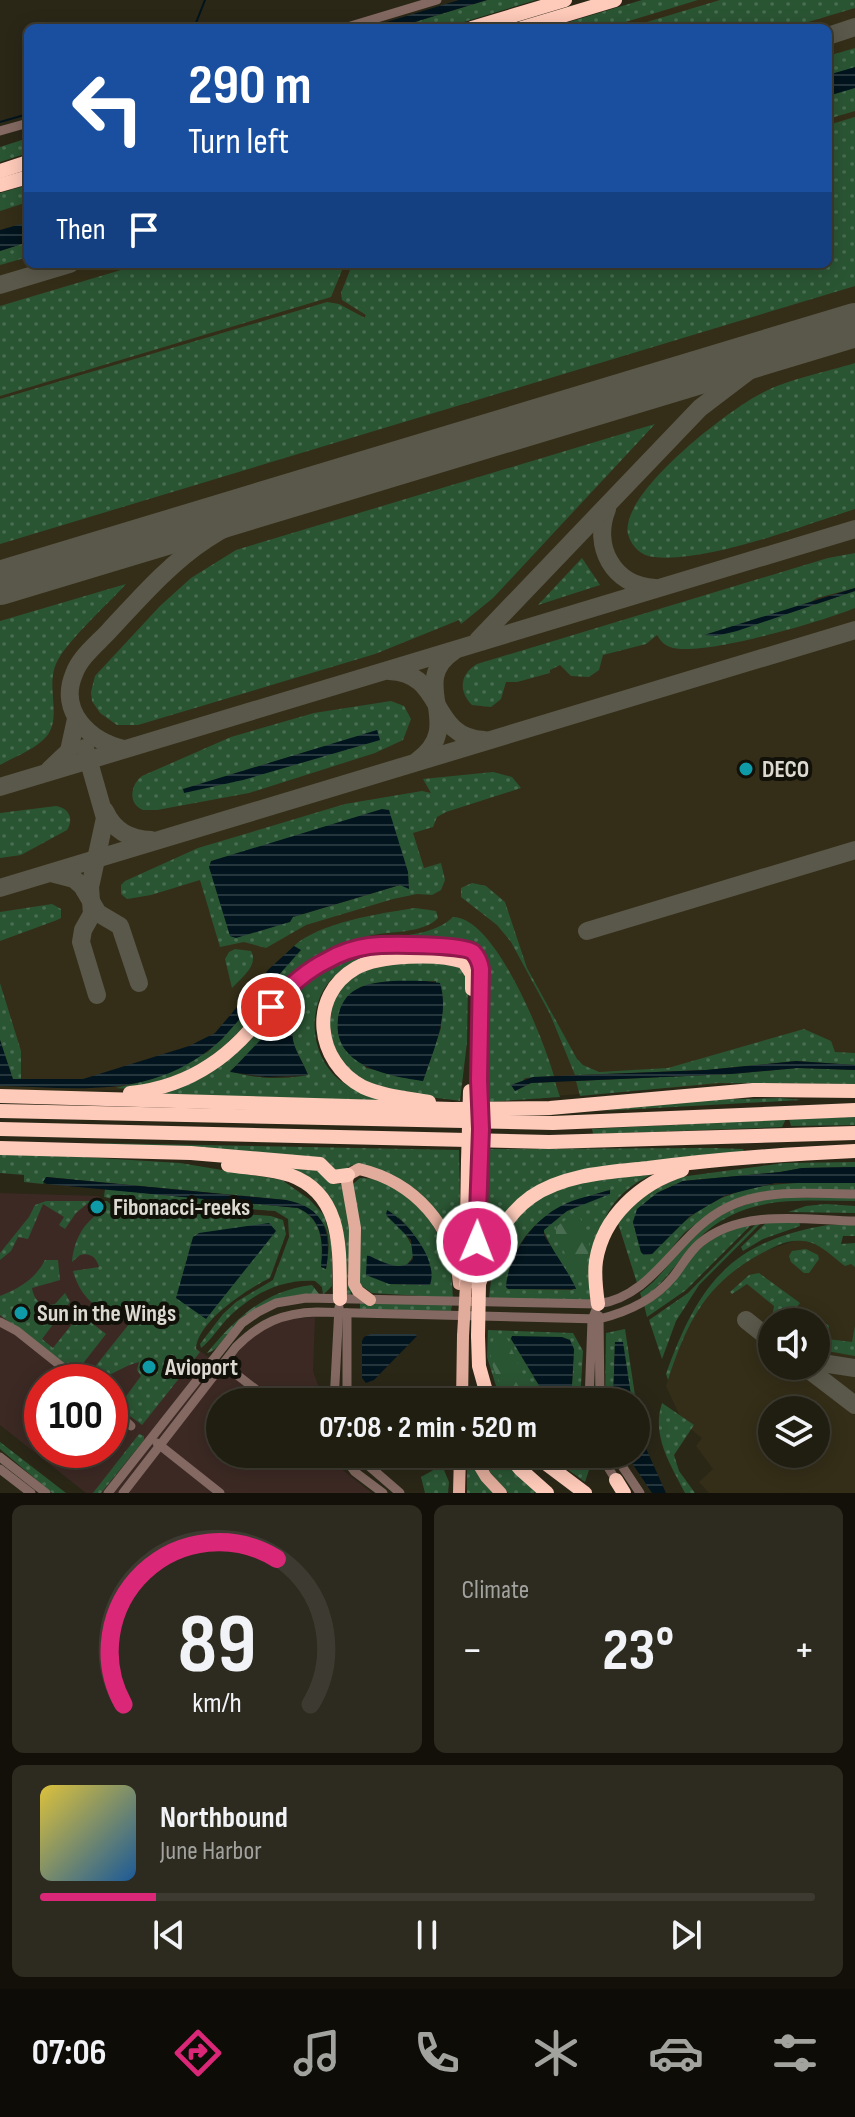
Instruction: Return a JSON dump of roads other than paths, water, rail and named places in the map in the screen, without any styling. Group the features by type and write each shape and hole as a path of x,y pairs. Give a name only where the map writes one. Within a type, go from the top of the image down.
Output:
{"highway":[{"path":"485,24 565,0"},
{"path":"535,24 615,0"},
{"path":"0,171 24,163"},
{"path":"0,185 24,178"},
{"path":"82,1097 147,1090 194,1074 240,1041 301,977 328,959 384,944 464,948 477,956 481,969 474,1092"},
{"path":"484,1388 470,1336 468,1284 476,1265 474,1161 474,1092 472,974 464,962 450,958 382,959 356,968 336,985 325,1006 322,1031 328,1053 348,1078 382,1093 493,1109"},
{"path":"0,1096 493,1109 592,1105 707,1092 855,1091"},
{"path":"0,1111 553,1123 855,1110"},
{"path":"0,1129 549,1142 855,1133"},
{"path":"0,1148 138,1152 320,1164 333,1177 348,1175"},
{"path":"468,1284 500,1230 517,1209 540,1192 560,1183 589,1176 705,1162 855,1151"},
{"path":"138,1152 272,1171 300,1181 324,1201 332,1215 339,1240 340,1279 335,1307"},
{"path":"596,1314 597,1258 600,1245 615,1218 635,1194 656,1180 705,1162"},
{"path":"519,1468 547,1493"},
{"path":"551,1468 585,1493"}],"main road":[{"path":"370,1300 354,1284 355,1228 347,1187 348,1175 359,1169 398,1184 424,1205 446,1234 456,1264 468,1284 463,1311 470,1336 464,1388"},
{"path":"459,1493 460,1468"},
{"path":"481,1468 501,1493"}],"street":[{"path":"357,24 437,0"},
{"path":"0,131 24,124"},
{"path":"123,1493 223,1364 251,1332 266,1322 294,1313 370,1300 596,1314 648,1280 693,1230 727,1207 771,1195 855,1194"},
{"path":"108,1493 242,1323 276,1303 292,1299 367,1315 618,1314 644,1302 671,1280 701,1242 733,1225 758,1220 855,1221"},
{"path":"335,1307 335,1388"},
{"path":"335,1307 348,1336 347,1388"},
{"path":"590,1388 596,1314"},
{"path":"596,1314 599,1388"},
{"path":"348,1336 367,1315"},
{"path":"0,1322 17,1331 58,1364"},
{"path":"223,1364 254,1388"},
{"path":"128,1423 131,1426"},
{"path":"151,1438 220,1493"},
{"path":"0,1457 46,1493"},
{"path":"352,1468 383,1493"},
{"path":"371,1468 400,1493"},
{"path":"609,1468 622,1489"},
{"path":"623,1468 640,1493"},
{"path":"0,1469 31,1493"}],"water":[{"path":"459,0 487,0 408,24 380,24"},
{"path":"855,67 855,88 832,95 832,74"},
{"path":"24,223 24,243 0,251 0,230"},
{"path":"855,588 855,591 737,631 716,636 704,635"},
{"path":"377,730 380,740 243,780 184,793 183,789"},
{"path":"382,809 389,810 408,872 409,889 400,885 293,917 290,922 236,938 230,936 209,867 211,861"},
{"path":"294,946 301,950 222,1039 197,1059 171,1072 117,1086 0,1086 0,1040 13,1079 83,1079 189,1046 215,1033 269,969"},
{"path":"390,981 440,983 443,1008 439,1033 423,1081 379,1072 353,1058 338,1035 340,1010 350,994 357,989"},
{"path":"286,1013 293,1015 293,1041 308,1075 266,1077 230,1072"},
{"path":"796,1061 855,1065 855,1070 798,1068 531,1083 515,1091 511,1085 533,1077 706,1070"},
{"path":"855,1167 855,1183 775,1183 726,1195 690,1216 652,1254 644,1255 641,1252 633,1222 637,1209 657,1193 683,1181 802,1168"},
{"path":"46,1177 299,1203 317,1215 323,1224 328,1244 326,1269 321,1267 322,1241 317,1225 313,1218 298,1208 47,1184 43,1182"},
{"path":"610,1190 610,1194 567,1211 544,1230 576,1289 506,1287 517,1251 541,1220 567,1203"},
{"path":"387,1210 404,1223 426,1253 432,1275 430,1285 389,1284 366,1275 367,1255 397,1266 403,1266 413,1259 411,1240 386,1215"},
{"path":"269,1223 276,1231 206,1319 176,1298 193,1237 199,1233"},
{"path":"371,1334 417,1336 374,1380 366,1383 362,1378 362,1341"},
{"path":"512,1336 562,1337 570,1340 574,1349 572,1388 541,1388"},
{"path":"615,1342 623,1342 630,1388 613,1388"},
{"path":"650,1457 666,1493 652,1493 635,1468 650,1468"}],"waterway":[{"path":"196,24 205,0"},
{"path":"0,122 24,115"}],"place":[{"name":"DECO","path":"746,769"},
{"name":"Fibonacci-reeks","path":"97,1207"},
{"name":"Sun in the Wings","path":"21,1313"},
{"name":"Avioport","path":"149,1367"}]}
